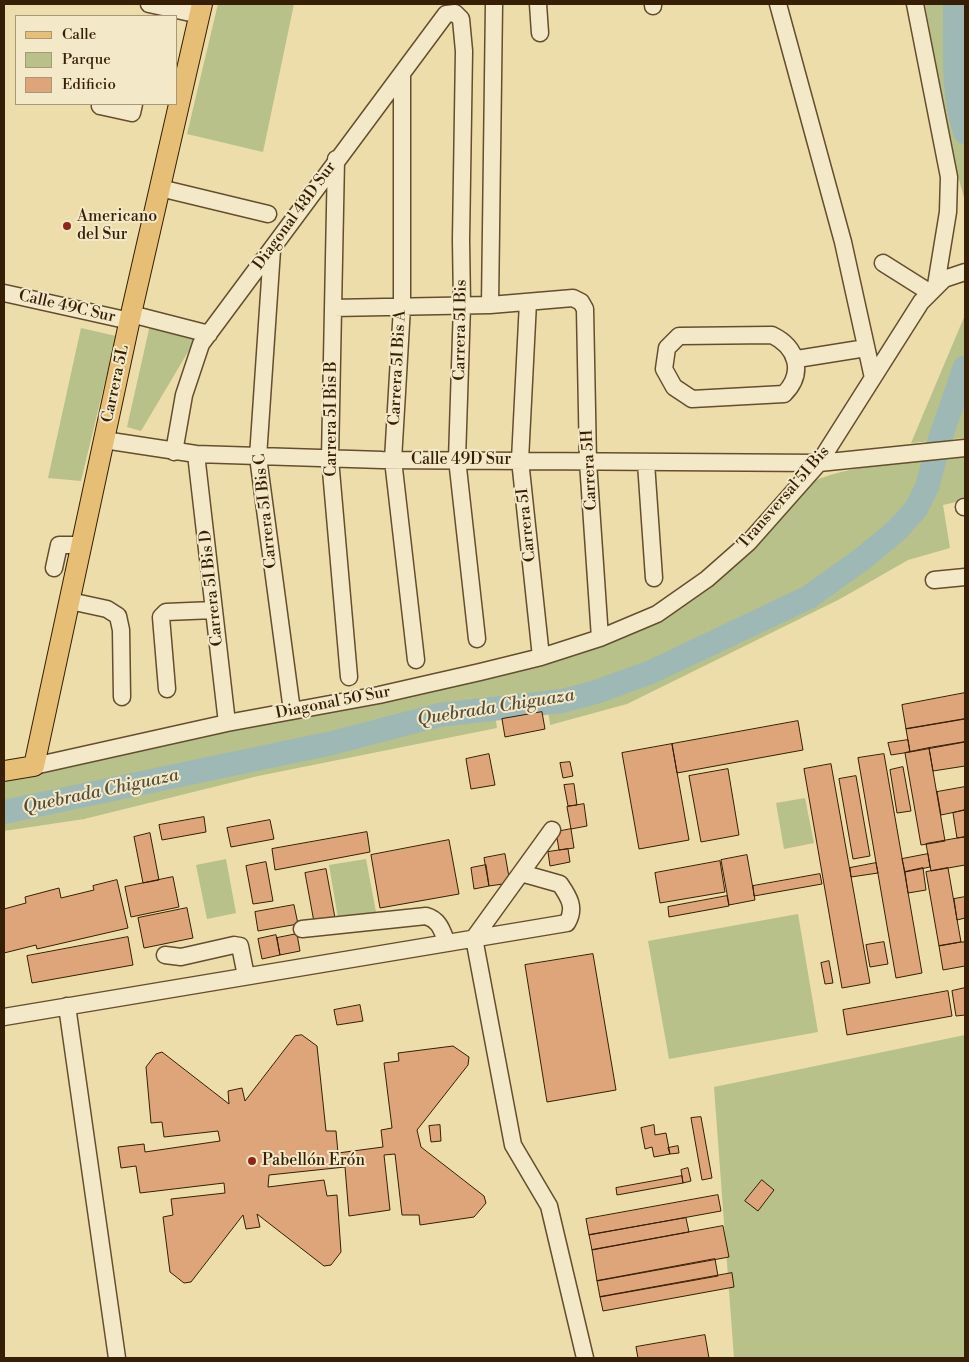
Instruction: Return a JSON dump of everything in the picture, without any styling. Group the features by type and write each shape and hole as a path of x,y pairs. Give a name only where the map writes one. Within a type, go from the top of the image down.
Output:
{"main road":[{"name":"Carrera 5L","path":"34,766 130,317 201,9"},
{"name":"Diagonal 50 Sur","path":"4,771 34,766"}],"street":[{"path":"490,305 489,239 494,4"},
{"path":"538,4 540,33"},
{"path":"778,4 843,242 873,378"},
{"path":"915,4 949,177 948,212 933,289"},
{"path":"154,8 201,9"},
{"name":"Diagonal 48D Sur","path":"174,452 184,395 201,344 272,250 336,159 446,14 455,13 461,19"},
{"name":"Carrera 5I Bis","path":"461,19 464,51 461,240 462,305 458,460 477,639"},
{"path":"464,51 492,52"},
{"name":"Carrera 5I Bis A","path":"402,74 402,307 393,460 416,660"},
{"path":"100,105 132,113 134,105"},
{"name":"Carrera 5I Bis B","path":"336,159 330,459 349,677"},
{"path":"462,174 490,174"},
{"path":"160,188 268,214"},
{"path":"461,240 489,239"},
{"name":"Carrera 5I Bis C","path":"272,250 258,457 292,711"},
{"path":"882,263 933,289"},
{"path":"933,289 944,279 965,272"},
{"name":"Transversal 5I Bis","path":"657,614 728,562 749,542 819,463 933,289"},
{"name":"Calle 49C Sur","path":"4,293 209,334"},
{"name":"Carrera 5H","path":"528,302 573,298 581,302 585,309 588,462 600,638"},
{"path":"333,308 490,305 528,302"},
{"name":"Carrera 5I","path":"528,302 520,460 541,657"},
{"path":"772,335 784,341 797,359 796,377 791,387 784,394 692,399 674,387 664,369 667,348 679,336 772,335"},
{"path":"797,359 866,348"},
{"name":"Calle 49D Sur","path":"104,440 174,452 258,457 646,463 819,463 960,449"},
{"name":"Carrera 5I Bis D","path":"196,454 227,723"},
{"path":"646,463 654,578"},
{"path":"54,568 59,545 82,545"},
{"path":"934,580 965,581"},
{"path":"70,601 107,609 118,616 122,630 122,698"},
{"path":"167,689 161,618 166,612 214,610"},
{"name":"Diagonal 50 Sur","path":"34,766 227,723 379,696 541,657 600,638 657,614"},
{"path":"552,830 474,938 513,1145 549,1206 586,1358"},
{"path":"4,1017 567,923 572,915 572,905 560,884 521,873"},
{"path":"302,929 426,916 434,918 439,924 447,943"},
{"path":"165,955 181,957 234,945 240,946 246,976"},
{"path":"67,1006 117,1358"}],"green space":[{"path":"218,4 294,4 263,152 187,134"},
{"path":"925,4 963,4 965,201 948,141"},
{"path":"965,315 965,438 911,443"},
{"path":"150,325 198,335 141,431 127,427"},
{"path":"81,328 116,336 81,481 48,478"},
{"path":"965,457 965,500 943,505 950,548 908,560 840,599 627,704 550,725 548,709 495,714 497,728 258,776 84,819 4,831 4,779 650,624 805,486 839,472 860,468"},
{"path":"805,798 814,843 784,849 776,803"},
{"path":"226,859 236,913 207,919 196,865"},
{"path":"366,859 376,912 338,918 329,865"},
{"path":"798,914 818,1032 669,1059 648,941"},
{"path":"965,1035 965,1358 734,1358 714,1087"}],"building":[{"path":"965,693 965,719 906,729 902,705"},
{"path":"542,712 545,729 505,737 502,719"},
{"path":"965,719 965,742 910,752 906,729"},
{"path":"798,721 803,750 677,773 672,744"},
{"path":"908,740 910,752 891,755 888,743"},
{"path":"965,742 965,766 933,771 929,748"},
{"path":"672,744 689,840 639,849 622,753"},
{"path":"929,748 945,841 921,845 905,753"},
{"path":"489,754 495,785 471,789 466,759"},
{"path":"884,754 922,973 896,978 858,758"},
{"path":"570,762 573,776 563,778 560,763"},
{"path":"831,764 870,983 842,988 804,769"},
{"path":"903,767 911,811 897,813 890,770"},
{"path":"728,769 739,835 701,842 689,776"},
{"path":"856,776 870,856 853,859 839,779"},
{"path":"574,784 577,805 568,806 564,785"},
{"path":"965,787 965,810 941,815 937,792"},
{"path":"584,804 587,826 571,829 567,807"},
{"path":"965,810 965,837 957,838 953,813"},
{"path":"204,817 206,832 162,840 159,825"},
{"path":"270,820 274,839 231,847 227,828"},
{"path":"571,829 574,848 559,850 556,832"},
{"path":"367,832 370,852 275,870 272,849"},
{"path":"150,833 159,880 143,883 134,837"},
{"path":"965,837 965,865 931,871 926,844"},
{"path":"449,840 459,894 380,908 371,855"},
{"path":"568,849 570,862 550,866 548,852"},
{"path":"505,854 510,883 489,886 484,858"},
{"path":"928,854 930,867 905,872 902,859"},
{"path":"747,855 755,900 729,905 721,860"},
{"path":"720,861 725,892 660,903 655,873"},
{"path":"266,862 273,901 253,904 246,866"},
{"path":"876,863 878,873 851,877 850,868"},
{"path":"486,865 489,886 474,889 471,868"},
{"path":"923,868 926,890 908,893 905,872"},
{"path":"948,868 961,942 939,946 926,872"},
{"path":"326,869 335,918 314,922 305,873"},
{"path":"820,874 822,884 754,896 753,886"},
{"path":"173,877 179,907 131,917 125,887"},
{"path":"117,880 128,928 37,949 36,945 4,953 4,909 26,903 25,897 59,888 61,898 94,890 93,886"},
{"path":"727,896 729,906 669,917 668,907"},
{"path":"965,897 965,918 957,920 954,899"},
{"path":"294,905 298,924 258,931 255,912"},
{"path":"187,908 193,938 144,948 138,918"},
{"path":"297,934 300,951 280,955 277,938"},
{"path":"276,935 280,955 262,959 258,939"},
{"path":"128,937 133,965 32,983 27,956"},
{"path":"884,942 888,964 870,967 866,945"},
{"path":"965,942 965,966 943,970 939,946"},
{"path":"593,954 616,1090 547,1102 525,965"},
{"path":"829,961 833,983 825,984 821,963"},
{"path":"965,988 965,1015 956,1016 952,991"},
{"path":"948,991 952,1016 847,1035 843,1010"},
{"path":"360,1005 363,1021 337,1025 334,1010"},
{"name":"Pabellón Erón","path":"302,1035 317,1046 326,1131 336,1131 338,1153 383,1147 381,1130 392,1128 384,1063 399,1061 398,1053 453,1046 469,1057 468,1065 417,1130 421,1147 484,1196 486,1203 474,1217 420,1225 419,1215 402,1215 395,1154 384,1155 390,1210 349,1216 345,1167 269,1175 268,1187 324,1180 327,1196 337,1195 341,1252 331,1265 324,1266 257,1214 260,1227 246,1229 243,1215 191,1282 184,1283 170,1272 163,1217 173,1215 171,1199 225,1193 224,1183 140,1193 136,1166 121,1168 118,1147 144,1144 145,1152 220,1141 218,1131 164,1137 162,1122 151,1123 146,1067 156,1054 162,1052 229,1104 228,1091 242,1088 245,1101 295,1036"},
{"path":"701,1117 712,1178 702,1180 691,1118"},
{"path":"440,1125 441,1141 431,1142 429,1126"},
{"path":"654,1125 655,1135 666,1133 670,1154 654,1157 652,1147 645,1149 641,1128"},
{"path":"678,1146 679,1153 670,1154 668,1148"},
{"path":"688,1168 691,1181 683,1183 681,1170"},
{"path":"682,1176 683,1183 617,1195 616,1188"},
{"path":"762,1180 774,1190 758,1211 745,1201"},
{"path":"718,1195 721,1211 589,1235 586,1219"},
{"path":"686,1218 689,1232 592,1250 589,1235"},
{"path":"723,1226 729,1257 597,1281 592,1250"},
{"path":"715,1259 718,1276 600,1297 597,1281"},
{"path":"732,1273 734,1287 603,1311 600,1297"},
{"path":"705,1335 709,1358 638,1358 636,1347"}],"waterway":[{"name":"Quebrada Chiguaza","path":"955,4 956,85 965,132"},
{"name":"Quebrada Chiguaza","path":"4,812 332,743 439,715 562,701 596,692 651,672 809,597 862,559 896,531 916,509 927,487 940,439 965,367"}],"place":[{"name":"Americano del Sur","path":"67,226"},
{"name":"Pabellón Erón","path":"252,1161"}]}
